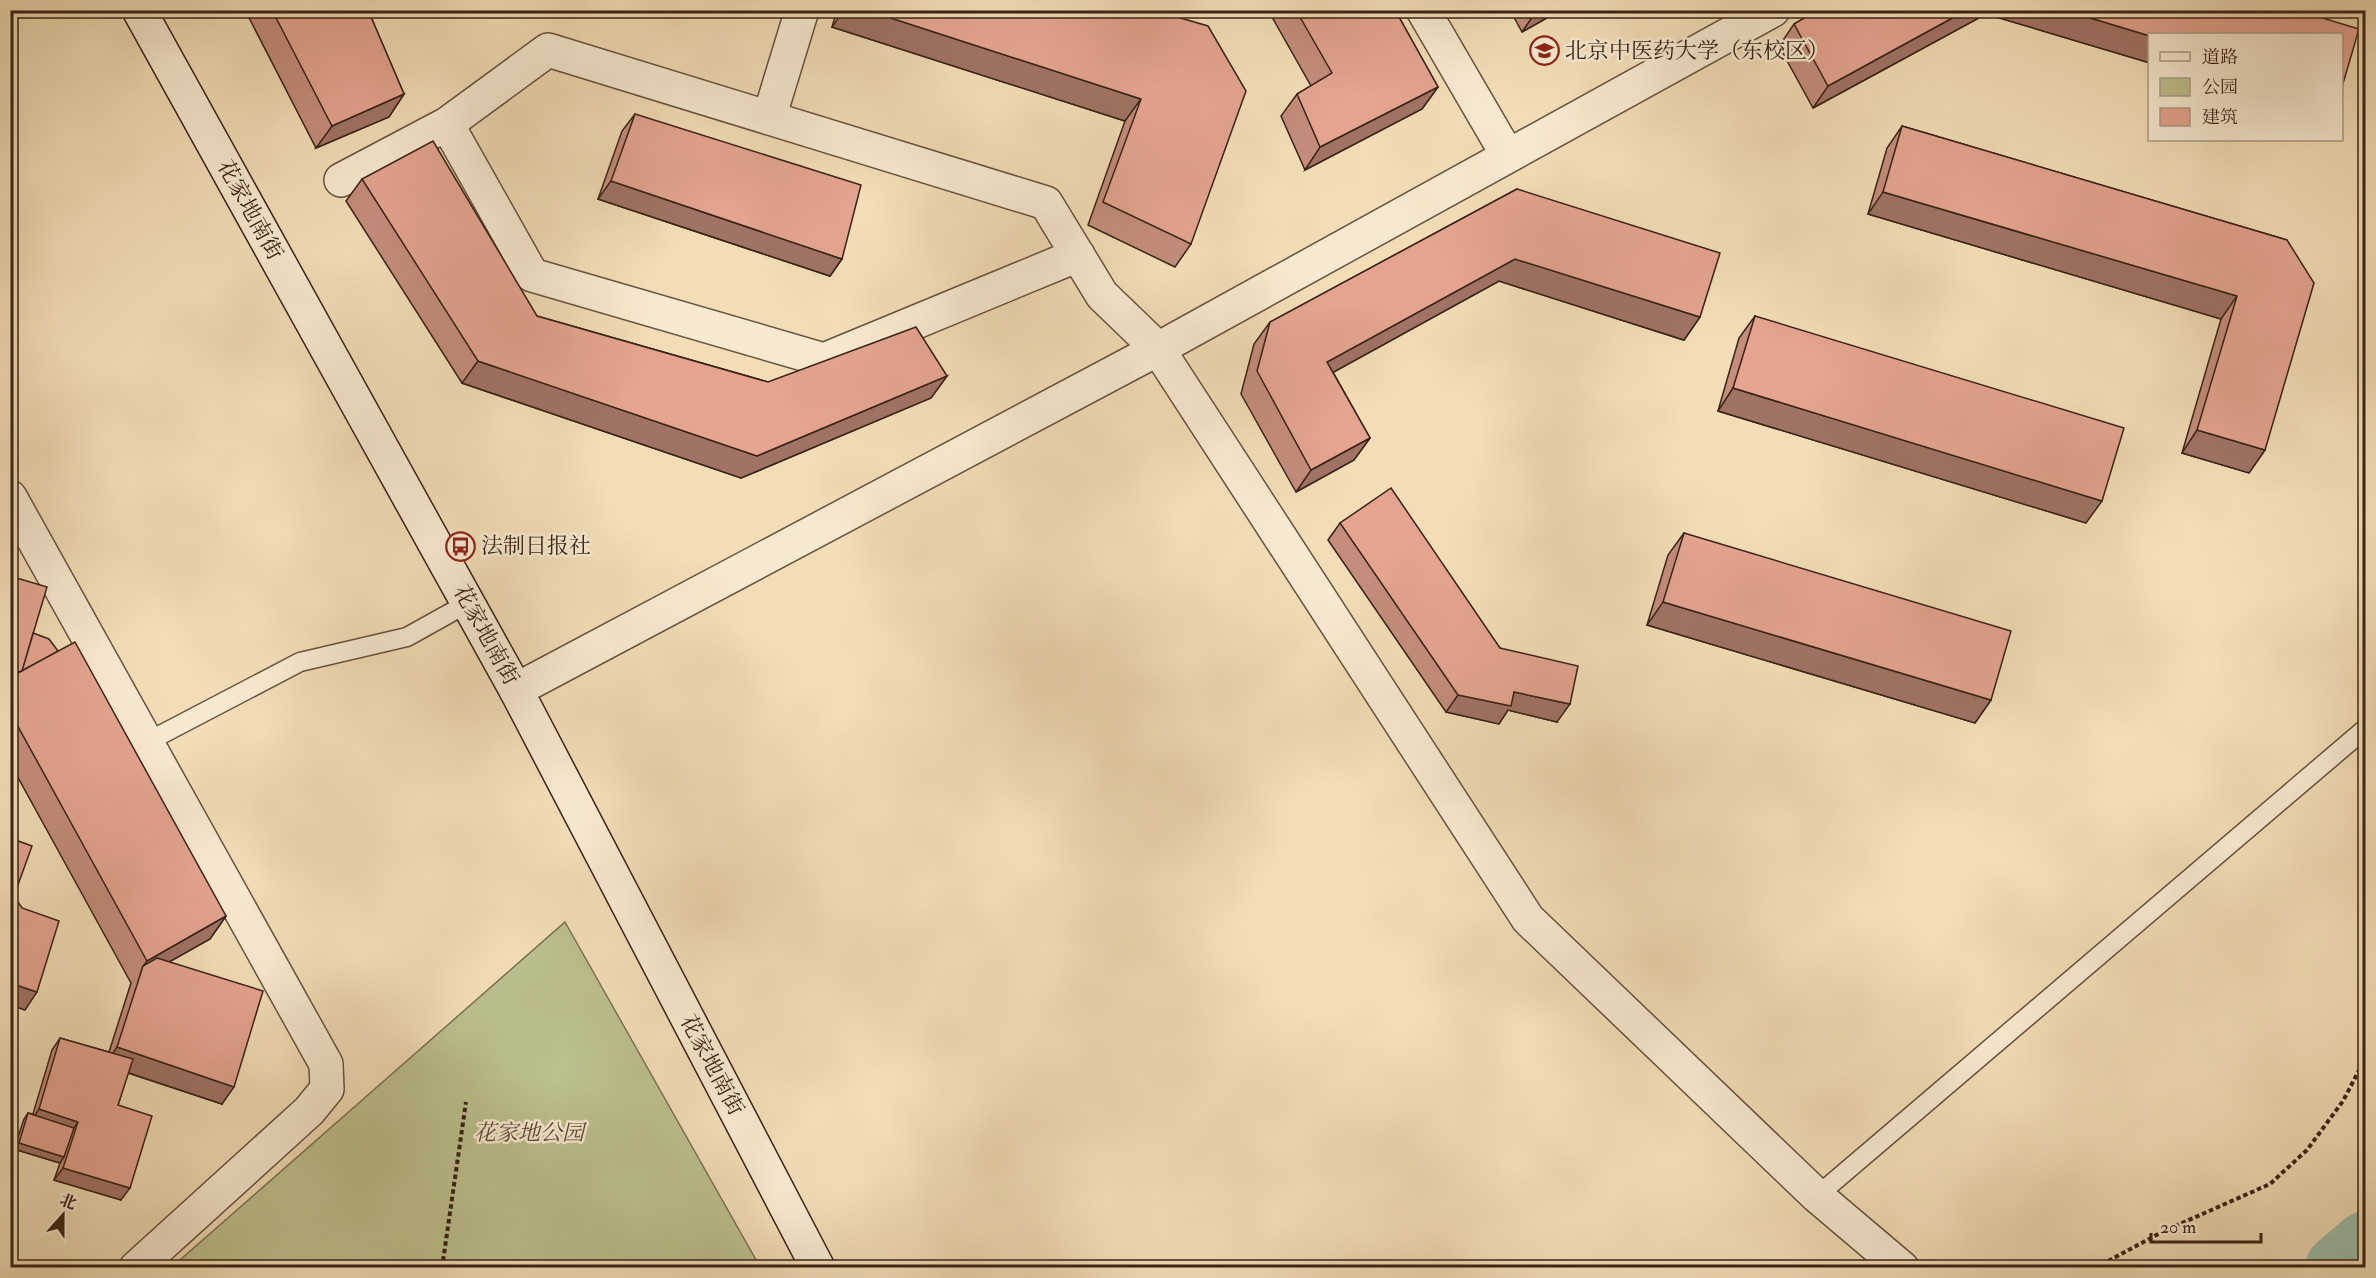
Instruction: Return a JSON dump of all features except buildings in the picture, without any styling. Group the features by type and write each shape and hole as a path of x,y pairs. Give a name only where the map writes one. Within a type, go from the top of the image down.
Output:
{"street":[{"name":"花家地南街","path":"139,10 516,690 818,1268"},
{"path":"768,118 802,10"},
{"path":"1423,10 1508,156"},
{"path":"516,690 1158,349 1773,10"},
{"path":"341,180 447,124 548,50 1046,203 1102,295 1158,349 1528,919 1817,1196 1902,1268"},
{"path":"447,124 532,275 824,360 1078,255"},
{"path":"10,496 326,1064 327,1089 309,1111 136,1268"}],"lane":[{"path":"147,742 300,662 407,637 468,603"},
{"path":"1817,1196 2366,728"}],"path":[{"path":"2095,1268 2164,1231 2270,1184 2307,1150 2343,1101 2366,1057"},
{"path":"442,1268 466,1102"}],"green space":[{"name":"花家地公园","path":"565,922 760,1267 172,1267"}],"waterway":[{"path":"2338,1268 2366,1244"}],"place":[{"name":"北京中医药大学（东校区）","path":"1544,51"},
{"name":"法制日报社","path":"460,546"}]}
